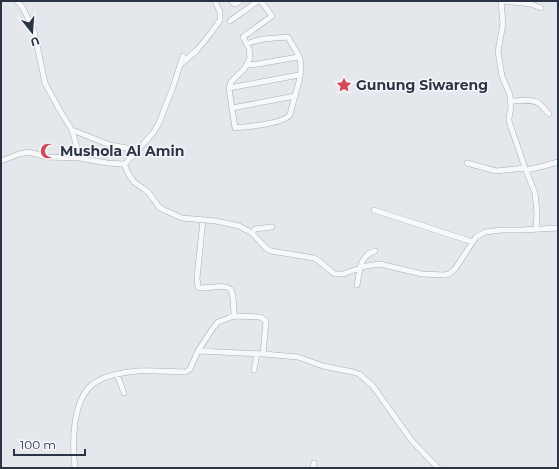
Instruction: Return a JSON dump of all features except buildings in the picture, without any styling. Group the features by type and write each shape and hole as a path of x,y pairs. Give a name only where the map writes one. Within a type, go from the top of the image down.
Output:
{"street":[{"path":"17,1 23,8 34,31 45,83 72,130 80,158"},
{"path":"180,65 197,50 220,20 220,12 215,1"},
{"path":"232,1 235,4 240,1"},
{"path":"230,21 258,1"},
{"path":"247,44 270,38 288,37 300,59 299,75 290,115 286,119 276,122 235,128 229,88 231,82 246,65 250,58 249,48 243,37 272,16 261,1"},
{"path":"536,228 537,214 535,193 525,169 509,121 511,101 502,76 498,51 503,24 502,1 531,4 540,8"},
{"path":"1,161 29,152 47,157 80,158 107,163 124,164 152,134 159,123 183,56"},
{"path":"246,65 298,56"},
{"path":"229,88 299,75"},
{"path":"232,108 295,96"},
{"path":"511,101 537,102 549,114"},
{"path":"72,130 110,145 127,148 131,152 132,157"},
{"path":"467,163 496,171 540,167 558,162"},
{"path":"124,164 134,182 149,193 159,207 164,210 182,218 216,221 239,226 252,233 266,248 271,251 314,258 335,274 343,274 360,268 380,264 422,274 449,274 456,269 476,238 485,232 536,228 558,228"},
{"path":"374,210 473,242"},
{"path":"203,220 197,278 198,287 229,287 234,296 234,316"},
{"path":"252,233 255,229 272,227"},
{"path":"357,284 360,268 364,258 375,251"},
{"path":"74,468 76,412 83,396 93,384 117,374 138,371 186,372 190,369 198,351 218,322 234,316 260,317 266,321 263,354"},
{"path":"198,351 298,357 323,366 358,374 372,385 412,441 438,468"},
{"path":"254,370 257,354"},
{"path":"117,374 124,393"}],"place":[{"name":"Gunung Siwareng","path":"344,85"},
{"name":"Mushola Al Amin","path":"48,151"}]}
